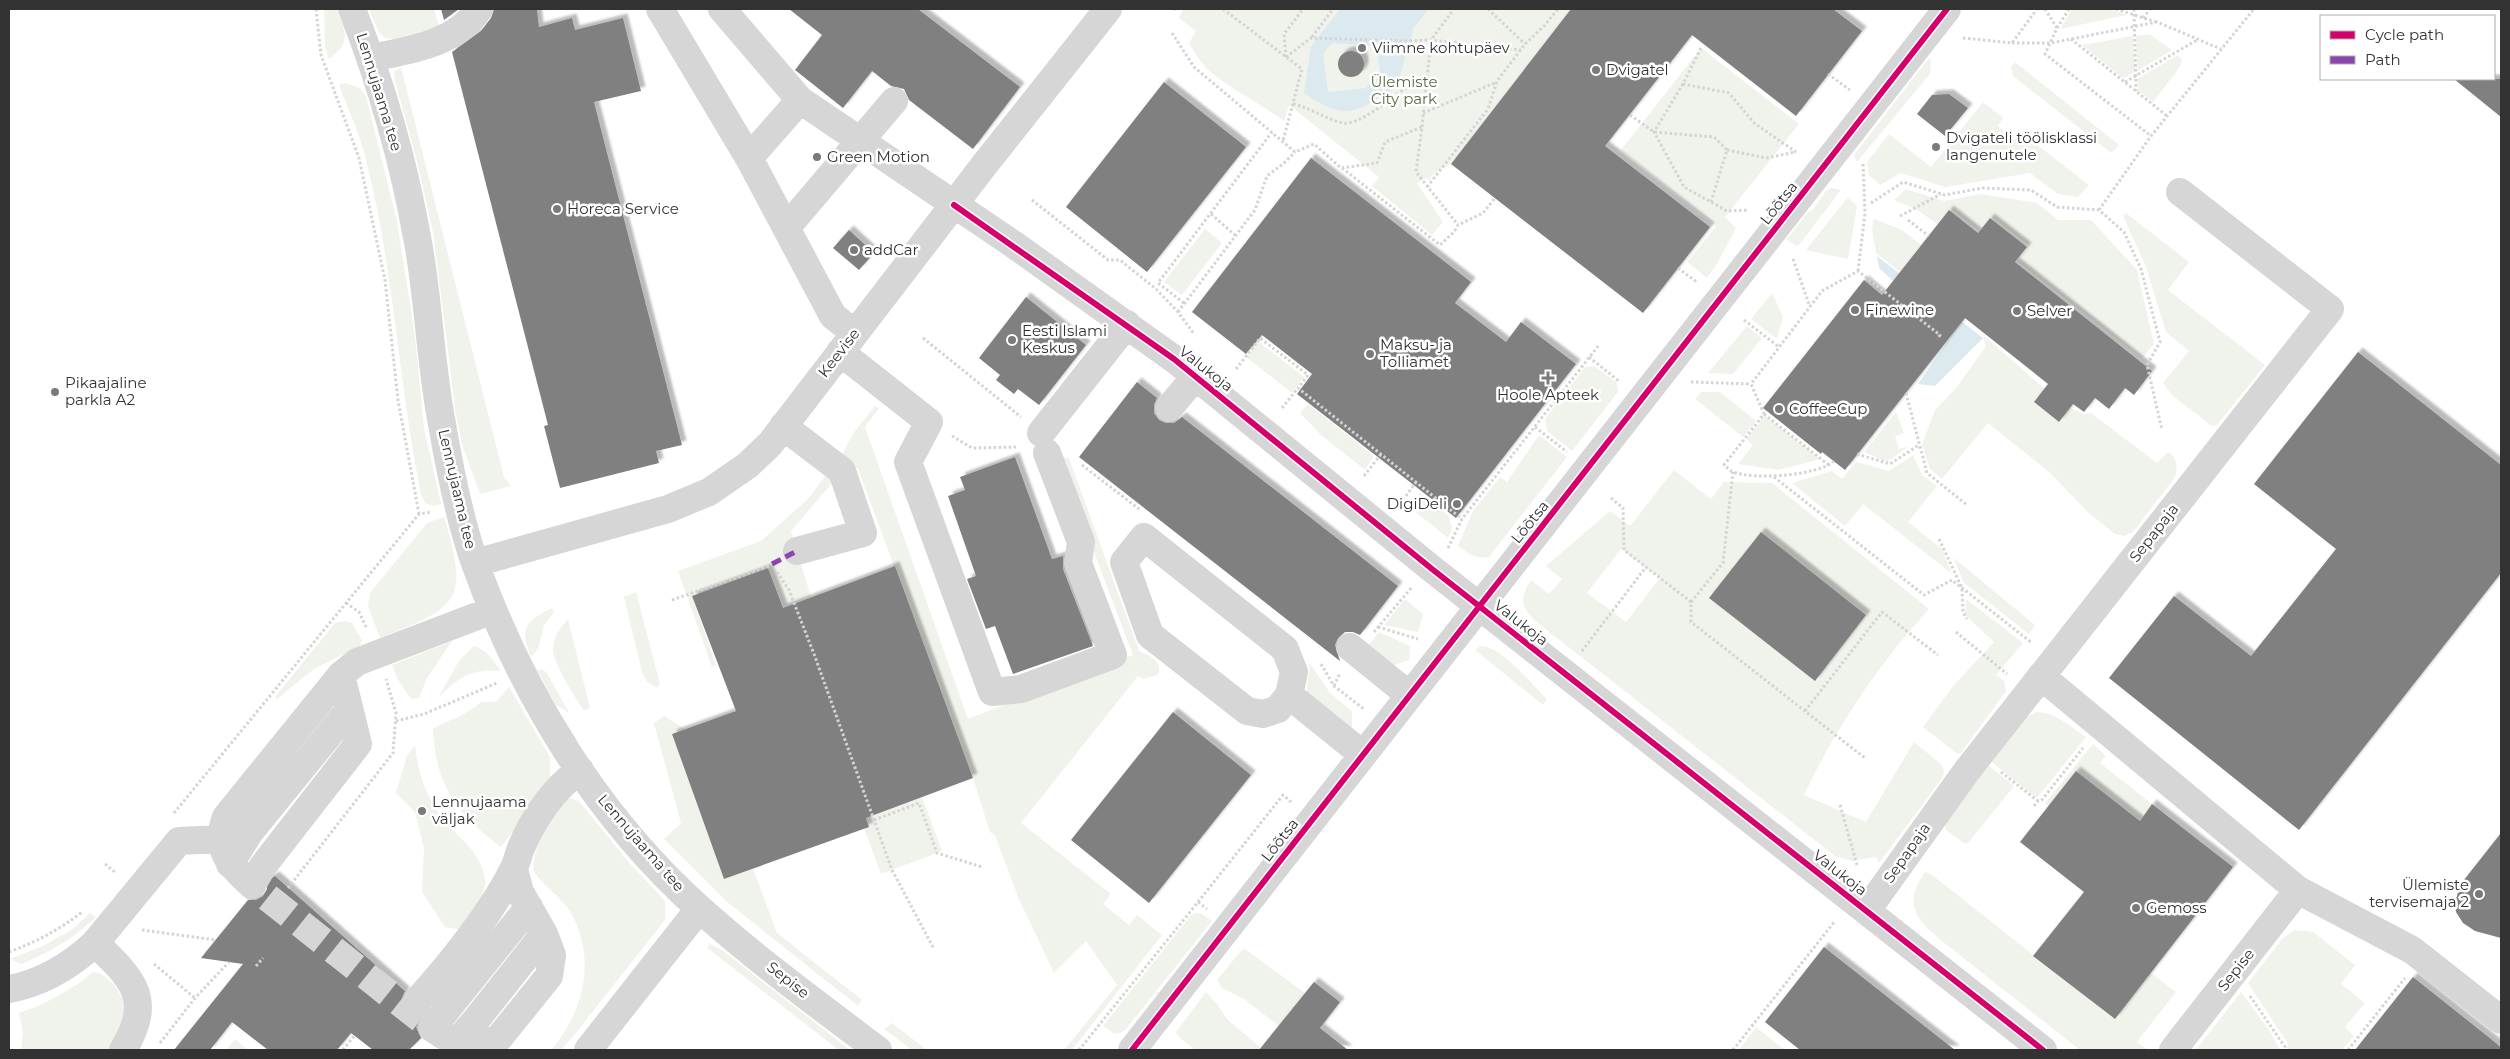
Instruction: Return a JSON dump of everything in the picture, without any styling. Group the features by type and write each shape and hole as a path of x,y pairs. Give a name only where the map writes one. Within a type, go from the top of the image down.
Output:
{"street":[{"name":"Lennujaama tee","path":"352,9 371,58 397,146 417,237 430,323 441,419 451,472 475,563 493,610 520,671 559,741 612,813 644,852 699,909"},
{"path":"371,58 412,50 443,39 475,15 479,9"},
{"path":"660,9 749,158 848,342 928,422 908,462 992,692 1021,690 1113,655 1078,563 1081,542 1044,443 1127,324"},
{"name":"Valukoja","path":"722,9 800,100 1127,324 1196,376 1564,673 2043,1050"},
{"name":"Keevise","path":"475,563 668,508 709,492 748,465 770,444 1108,9"},
{"name":"Lõõtsa","path":"1132,1050 1479,605 1658,381 1947,9"},
{"path":"749,158 800,100"},
{"path":"793,220 894,102"},
{"name":"Sepapaja","path":"1867,910 1979,755 2330,310 2180,192"},
{"path":"1169,408 1196,376"},
{"path":"783,426 842,471 863,533 797,551"},
{"path":"1144,537 1285,649 1294,672 1283,702 1263,714 1247,711 1150,635 1124,562 1144,537"},
{"path":"225,851 222,828 226,816 341,675 357,662 493,610"},
{"path":"1350,648 1409,695"},
{"path":"2048,668 2100,726 2298,890 2412,950 2501,1020"},
{"path":"9,989 24,987 46,978 66,966 95,943 179,841 225,851 258,876 358,744 341,675"},
{"path":"1283,702 1358,761"},
{"path":"225,851 249,833 349,710"},
{"path":"417,1002 481,921 514,869 531,827 563,784 580,770"},
{"path":"514,869 520,892 529,907 544,934 476,1020 456,1042 432,1028 529,907"},
{"name":"Sepise","path":"2173,1050 2298,890"},
{"path":"588,1050 699,909"},
{"name":"Sepise","path":"699,909 878,1050"},
{"path":"95,943 127,975 135,989 139,1003 138,1020 134,1034 124,1050"}],"path":[{"path":"170,817 419,514 398,400 385,280 360,158 321,55 316,9"},
{"path":"1224,9 1302,69 1283,141"},
{"path":"1286,57 1284,34 1303,9"},
{"path":"1286,57 1312,38 1333,9"},
{"path":"1454,9 1431,40 1416,172 1458,225"},
{"path":"1488,9 1525,44"},
{"path":"1428,187 1488,109 1497,81 1525,44 1558,9"},
{"path":"2012,43 2037,9"},
{"path":"2045,9 2057,28"},
{"path":"2069,9 2057,28 2045,54 2151,136"},
{"path":"2116,9 2157,22 2221,50"},
{"path":"2134,9 2136,91"},
{"path":"2143,18 2150,9"},
{"path":"2099,210 2151,136 2254,9"},
{"path":"1963,38 2012,43 2050,43 2157,22"},
{"path":"1957,45 1969,31"},
{"path":"1172,33 1194,67 1295,152"},
{"path":"1312,38 1431,40 1521,50"},
{"path":"2071,39 2167,116"},
{"path":"2125,82 2198,39"},
{"path":"1654,132 1683,84 1701,48"},
{"path":"1828,74 1854,94"},
{"path":"1293,104 1307,107 1328,119 1346,124 1366,116 1404,90 1427,78"},
{"path":"1423,114 1497,81"},
{"path":"1654,132 1714,137 1726,150 1766,158 1796,152 1754,123 1729,93 1683,84"},
{"path":"1630,115 1654,132 1684,187 1727,212 1748,210"},
{"path":"1342,168 1377,162 1385,142 1422,127"},
{"path":"1184,303 1158,283 1272,132"},
{"path":"1178,312 1255,210 1267,176 1295,152 1314,144 1440,245 1454,232 1458,225 1483,213 1495,198"},
{"path":"1711,202 1726,150"},
{"path":"1858,271 1865,212 1863,162"},
{"path":"1871,203 1903,182 1941,194"},
{"path":"1900,216 1941,194 1982,188 2032,190 2057,207 2099,210 2124,232 2141,269 2160,342 2148,364 2162,430"},
{"path":"1032,200 1108,260 1120,260 1156,289 1178,312 1194,334"},
{"path":"1211,214 1236,236"},
{"path":"1908,220 1929,236"},
{"path":"1793,259 1810,307"},
{"path":"1678,268 1705,289"},
{"path":"1751,384 1822,291 1858,271"},
{"path":"1858,271 1940,336 1938,339"},
{"path":"1744,320 1779,347"},
{"path":"1236,369 1260,338 1308,375 1282,408"},
{"path":"1446,551 1462,518 1599,345"},
{"path":"1589,357 1628,387"},
{"path":"1695,382 1751,384"},
{"path":"1751,384 1764,414 1830,466"},
{"path":"1298,388 1462,518"},
{"path":"1906,393 1927,472 1967,505"},
{"path":"1764,414 1724,465 1733,472 1774,477 1825,469 1834,461"},
{"path":"928,422 972,448 1020,447 1044,443"},
{"path":"1535,427 1573,457"},
{"path":"1857,454 1890,464 1919,445"},
{"path":"1364,476 1381,454"},
{"path":"1733,472 1724,563 1692,602 1691,622 1865,758"},
{"path":"1774,477 1924,596 1952,580 2048,668"},
{"path":"1400,504 1416,482"},
{"path":"1611,498 1623,508 1624,550 1692,602"},
{"path":"1939,539 1962,588 1962,612 1967,619"},
{"path":"672,600 772,564 790,590 892,870 934,949"},
{"path":"1564,673 1646,567"},
{"path":"1805,711 1882,612 1938,655"},
{"path":"1378,627 1423,640"},
{"path":"1956,632 2001,669"},
{"path":"396,721 424,714 507,679"},
{"path":"2034,806 2038,801 2041,801 2100,726"},
{"path":"1979,755 2038,801"},
{"path":"1079,1050 1283,795 1312,819"},
{"path":"874,820 919,802 937,853 982,867"},
{"path":"1840,805 1858,864"},
{"path":"105,864 119,875"},
{"path":"1198,902 1210,911"},
{"path":"9,952 46,937 84,911"},
{"path":"1734,1050 1839,915"},
{"path":"139,930 216,940"},
{"path":"2348,1050 2422,957"},
{"path":"256,966 263,958"},
{"path":"154,1050 195,998 229,962"},
{"path":"2234,973 2285,1047 2284,1050"},
{"path":"343,1050 354,1036"}],"green space":[{"path":"324,9 336,9 345,36 341,47 329,59 325,46"},
{"path":"369,9 434,9 439,27 394,39 385,38 379,33"},
{"name":"Ülemiste City park","path":"1183,9 1571,9 1451,164 1434,173 1429,180 1426,178 1417,183 1443,222 1432,235 1372,186 1379,177 1289,105 1284,121 1207,69 1189,43 1196,31 1179,18"},
{"path":"2072,9 2108,9 2127,15 2060,29"},
{"path":"2149,34 2172,50 2137,71 2136,36"},
{"path":"2133,36 2135,72 2123,78 2082,45"},
{"path":"1701,48 1799,124 1725,217 1736,228 1717,264 1707,278 1687,262 1716,226 1621,150"},
{"path":"2178,55 2182,60 2180,67 2153,102 2138,90 2137,79"},
{"path":"1929,58 1931,60 1930,74 1857,162 1854,155"},
{"path":"2015,62 2119,145 2114,151 2110,152 2013,76 2011,67"},
{"path":"401,67 504,477 511,486 480,494 462,444 456,415 433,232 417,161 395,81 394,72"},
{"path":"346,83 360,88 366,96 397,222 415,336 424,428 441,504 433,506 425,503 421,494 413,452 383,240 363,147 339,85"},
{"path":"1983,102 2003,118 1998,126 2022,145 2028,138 2089,185 2078,197 2058,194 2030,173 1945,187 1901,173 1880,185 1869,175 1867,162 1889,134 1931,167"},
{"path":"1832,188 1841,190 1799,245 1796,246 1787,239 1810,210 1812,211 1826,191"},
{"path":"1906,189 1944,201 1981,194 2037,203 2058,220 2091,220 2137,270 2154,344 2142,358 2017,261 2029,245 1991,216 1979,230 1950,208 1937,224 1916,209 1894,200"},
{"path":"1848,197 1857,206 1848,259 1806,250"},
{"path":"2126,213 2189,262 2168,290 2265,365 2217,425 2212,426 2173,396 2163,383 2189,351 2166,332 2146,267 2123,216"},
{"path":"1874,219 1902,230 1921,245 1900,272 1876,253 1872,229"},
{"path":"1205,229 1222,243 1182,295 1164,282"},
{"path":"1772,293 1783,317 1777,339 1751,319"},
{"path":"1747,326 1762,338 1733,374 1708,373"},
{"path":"1983,335 2045,389 2034,403 2059,422 2070,408 2084,414 2091,413 2157,463 2168,452 2175,459 2175,477 2133,532 2124,536 2115,534 2091,515 2050,473 1988,423 1942,479 1930,469 1922,445 1935,410 1957,387 1986,346"},
{"path":"1259,342 1304,377 1292,393 1246,357"},
{"path":"1594,366 1617,383 1618,392 1572,451 1547,431 1545,419 1585,367"},
{"path":"1701,392 1720,392 1756,421 1743,437 1695,399"},
{"path":"1308,404 1374,456 1365,470 1321,435 1300,413"},
{"path":"875,406 879,408 865,427 968,719 1133,655 1057,455 1069,458 1139,651 1154,660 1159,666 1158,675 1143,679 1138,676 1021,823 1111,894 1103,904 1129,925 1137,915 1162,935 1072,1050 1064,1050 1117,985 1086,941 1054,973 1018,897 995,835 990,832 973,778 858,469 842,455 854,432"},
{"path":"1896,412 1904,433 1895,436 1899,449 1909,446 1887,462 1864,452"},
{"path":"1765,416 1820,459 1779,470 1738,464 1753,445 1746,439"},
{"path":"1539,435 1567,457 1489,557 1476,557 1458,546 1473,511 1500,477 1507,482"},
{"path":"1913,455 1922,475 1937,486 1908,522 1942,549 1951,573 1863,504 1845,526 1792,483 1832,471 1842,479 1856,462 1889,471"},
{"path":"1674,470 1711,499 1724,482 1772,483 1929,609 1910,630 1860,697 1830,745 1804,795 1866,822 1914,742 1942,765 1943,777 1879,863 1876,857 1852,861 1835,856 1529,615 1524,605 1523,596 1531,580 1549,594 1562,579 1546,566 1610,511 1630,526","holes":["1761,532 1866,615 1815,680 1710,597","1621,549 1660,578 1626,622 1587,593"]},
{"path":"825,476 834,481 791,531 811,597 821,593 899,805 922,797 942,851 881,874 768,569 692,596 716,665 712,667 678,571 761,541 808,499"},
{"path":"1420,493 1448,515 1452,529 1448,538 1408,506"},
{"path":"444,517 456,567 456,584 451,598 441,609 427,618 380,638 368,606 370,593 427,523"},
{"path":"1954,558 2035,625 2029,634 1963,582"},
{"path":"636,592 660,684 657,688 647,682 642,672 624,597"},
{"path":"1405,599 1423,614 1418,632 1384,625"},
{"path":"1966,599 2023,643 1996,675 2004,681 2006,691 1961,753 1956,753 1923,727 1954,685 1994,642 1965,615"},
{"path":"552,608 554,612 544,625 538,649 531,657 527,647 527,626 536,617"},
{"path":"568,619 590,708 584,711 564,679 553,653 555,638"},
{"path":"344,621 352,623 362,640 360,646 314,669 277,699 275,697 335,623"},
{"path":"1379,632 1410,646 1409,660 1385,668 1365,650"},
{"path":"452,641 427,678 419,698 411,699 398,680 392,665"},
{"path":"474,646 486,653 501,671 481,671 459,679 438,698 459,661"},
{"path":"1480,646 1498,652 1516,667 1547,699 1543,705 1475,650"},
{"path":"1309,662 1330,693 1352,711 1352,727 1347,733 1307,696"},
{"path":"542,669 547,673 569,713 556,705 537,670"},
{"path":"509,687 550,757 550,777 545,789 501,847 472,823 451,797 438,766 433,729 464,714 481,702 496,702"},
{"path":"2036,712 2043,712 2056,717 2086,737 2037,798 1989,760 2025,718"},
{"path":"664,716 685,729 672,734 724,879 753,869 777,933 862,1000 858,1006 726,901 664,839 681,823 654,723"},
{"path":"2093,744 2105,757 2100,763 2152,804 2140,821 2076,771 2049,806 2045,803"},
{"path":"415,745 422,779 436,810 442,819 470,847 484,874 485,884 482,897 463,930 445,927 422,892 424,848 415,812 396,793 407,756"},
{"path":"1987,764 2014,786 1969,842 1965,844 1946,830 1943,822"},
{"path":"570,798 579,801 630,864 659,894 665,902 665,920 561,1050 551,1050 572,1019 579,1001 585,964 578,928 569,910 536,875 533,863 544,832 557,811"},
{"path":"1925,872 1931,874 2114,1019 2151,973 2176,992 2137,1042 2148,1050 2080,1050 1942,941 1925,925 1915,910 1915,893 1918,883"},
{"path":"90,913 96,917 79,932 51,950 21,964 10,959 43,946 70,931"},
{"path":"1196,913 1202,914 1212,921 1126,1029 1117,1034 1103,1026 1191,915"},
{"path":"2295,930 2313,932 2355,965 2341,984 2365,1003 2345,1027 2354,1036 2342,1050 2287,1050 2288,1044 2248,983 2283,938"},
{"path":"710,944 722,950 850,1050 839,1050 707,948"},
{"path":"1245,949 1305,993 1279,1026 1244,999 1222,988 1217,980 1240,952"},
{"path":"93,972 100,974 112,983 124,1005 126,1020 115,1050 21,1050 23,1033 19,1013 43,1004 78,984"},
{"path":"1206,992 1228,1020 1261,1048 1260,1050 1195,1050 1179,1037 1176,1032"},
{"path":"2241,992 2269,1030 2280,1050 2196,1050"},
{"path":"892,1023 927,1050 912,1050 884,1029"},
{"path":"1756,1027 1785,1050 1739,1050"},
{"path":"235,1039 248,1050 226,1050"}],"shaded area":[{"path":"1340,9 1429,9 1414,27 1397,87 1361,108 1342,111 1331,108 1304,93 1311,46","holes":["1332,43 1376,46 1380,70 1366,88 1328,92 1323,54"]},
{"path":"1877,256 1983,338 1935,386 1918,384 1952,335 1879,268"}],"building":[{"path":"441,9 459,9 444,20"},
{"name":"Horeca Service","path":"494,9 537,9 539,27 572,18 575,30 623,18 641,91 594,102 682,445 656,451 659,463 560,488 544,426 548,425 452,52 481,31 491,18"},
{"path":"789,9 918,9 1020,87 973,149 909,100 904,89 891,86 872,71 843,108 795,70 822,35"},
{"path":"1571,9 1833,9 1862,31 1796,116 1692,35 1605,146 1710,227 1643,313 1451,164"},
{"path":"1351,51 1360,55 1364,64 1360,73 1351,77 1342,73 1338,64 1342,55"},
{"path":"2501,79 2501,117 2455,80"},
{"path":"1164,82 1246,147 1147,272 1066,207"},
{"path":"1949,94 1968,108 1945,136 1917,114 1932,95"},
{"path":"1311,158 1471,282 1455,303 1506,342 1521,322 1576,364 1456,518 1297,394 1312,374 1262,335 1246,354 1192,312"},
{"path":"1949,210 1978,233 1990,218 2027,247 2015,262 2152,371 2134,395 2125,388 2109,409 2095,398 2084,412 2073,404 2059,422 2034,402 2048,384 1965,318 1845,470 1822,452 1821,454 1763,408 1864,280 1882,295"},
{"name":"addCar","path":"849,230 874,253 859,270 833,248"},
{"path":"1026,297 1086,345 1039,405 1018,389 1014,394 996,380 1000,375 979,358"},
{"path":"2358,352 2501,465 2501,573 2299,830 2109,678 2174,596 2251,656 2336,549 2254,484"},
{"path":"1137,382 1157,398 1154,405 1154,413 1159,420 1166,423 1174,423 1182,417 1398,586 1360,635 1353,632 1345,632 1338,638 1335,645 1340,661 1079,457"},
{"path":"1015,457 1052,559 1063,556 1063,569 1093,646 1013,674 995,626 986,629 967,579 976,576 948,496 965,490 960,477"},
{"path":"1761,532 1866,615 1815,681 1709,598"},
{"path":"895,566 973,778 866,818 869,827 724,879 672,734 736,711 692,596 768,568 783,608"},
{"path":"1173,712 1251,775 1149,903 1071,840"},
{"name":"Gemoss","path":"2076,771 2140,821 2152,804 2233,867 2115,1019 2033,956 2084,892 2020,842"},
{"name":"Ülemiste tervisemaja 2","path":"2501,833 2501,938 2475,931 2463,923 2456,912 2455,903 2460,885"},
{"path":"275,876 405,991 402,1005 406,1012 413,1016 422,1016 416,1027 421,1038 409,1050 373,1050 351,1033 337,1050 268,1050 232,1022 210,1050 174,1050 243,964 201,958 248,900 256,900 263,896 267,889 267,881"},
{"path":"1824,947 1955,1050 1800,1050 1765,1022"},
{"path":"2413,977 2501,1047 2501,1050 2355,1050"},
{"path":"1314,982 1340,1002 1320,1028 1348,1050 1259,1050"}],"tunnel":[{"path":"263,866 252,885 432,1028"}],"marked path":[{"path":"772,564 797,551"}],"cycle path":[{"path":"1132,1050 1947,9"},
{"path":"954,205 1174,359 1432,569 2043,1050"}],"place":[{"name":"Viimne kohtupäev","path":"1362,48"},
{"name":"Dvigatel","path":"1596,70"},
{"name":"Dvigateli töölisklassi langenutele","path":"1936,147"},
{"name":"Green Motion","path":"817,157"},
{"name":"Horeca Service","path":"557,209"},
{"name":"addCar","path":"854,250"},
{"name":"Finewine","path":"1855,310"},
{"name":"Selver","path":"2017,311"},
{"name":"Eesti Islami Keskus","path":"1012,340"},
{"name":"Maksu- ja Tolliamet","path":"1370,354"},
{"name":"Hoole Apteek","path":"1548,378"},
{"name":"Pikaajaline parkla A2","path":"55,392"},
{"name":"CoffeeCup","path":"1779,409"},
{"name":"DigiDeli","path":"1457,504"},
{"name":"Lennujaama väljak","path":"422,811"},
{"name":"Ülemiste tervisemaja 2","path":"2479,894"},
{"name":"Gemoss","path":"2136,908"}]}
